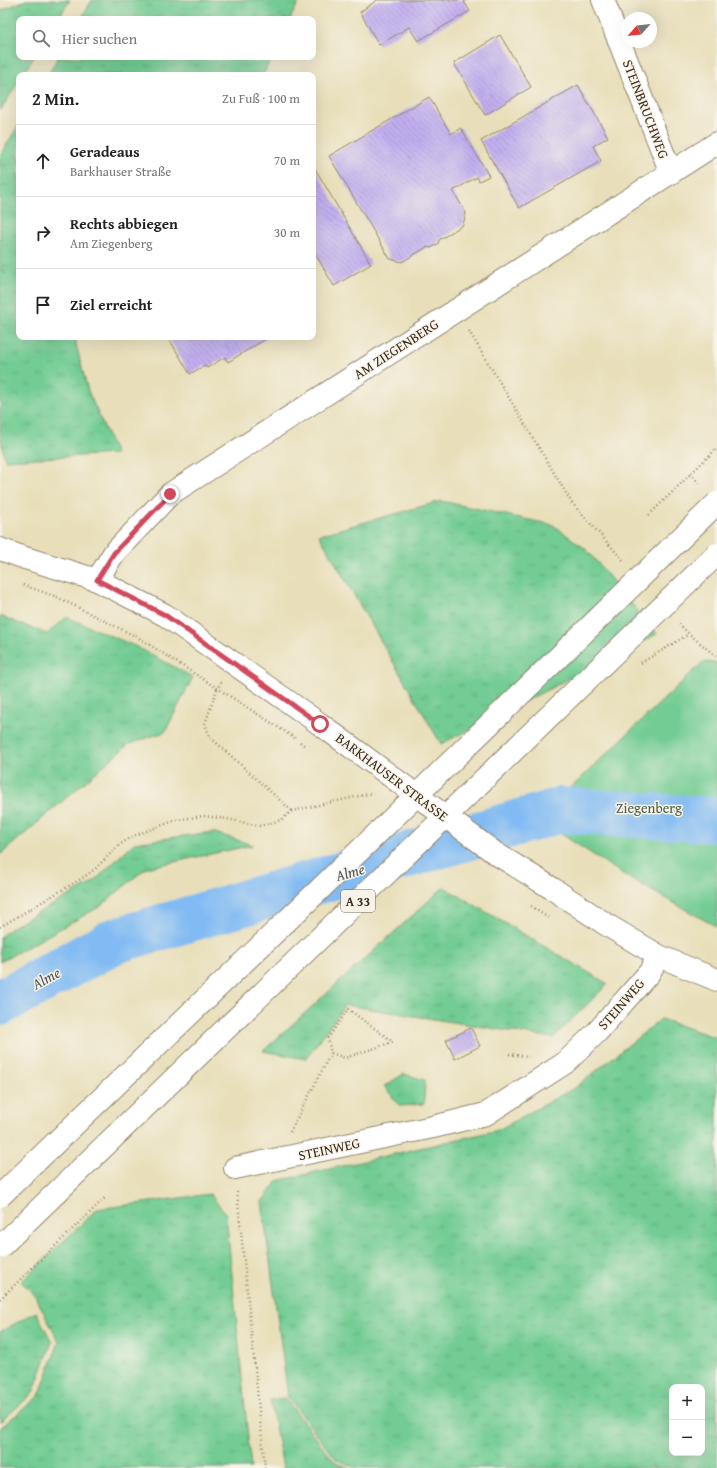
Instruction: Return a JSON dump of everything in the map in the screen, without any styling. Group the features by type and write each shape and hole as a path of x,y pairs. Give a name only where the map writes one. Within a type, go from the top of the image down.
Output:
{"main road":[{"name":"STEINBRUCHWEG","path":"603,0 671,173"},
{"name":"AM ZIEGENBERG","path":"97,580 114,553 170,494 717,143"},
{"name":"A 33","path":"0,1196 320,889 717,503"},
{"name":"BARKHAUSER STRASSE","path":"0,549 97,580 165,615 320,724 495,853 607,925 659,956 717,980"},
{"name":"A 33","path":"0,1247 717,554"},
{"name":"STEINWEG","path":"235,1168 433,1128 486,1114 565,1063 597,1032 649,973 659,956"}],"path":[{"path":"457,310 572,503 628,566"},
{"path":"649,515 717,448"},
{"path":"22,584 57,597 139,638 300,742"},
{"path":"678,623 717,657"},
{"path":"0,927 84,877 95,869 118,846 133,836 148,830 176,820 203,816 260,826 281,820 292,811 210,737 204,724 215,694"},
{"path":"283,1158 282,1147 331,1053 328,1038 348,1009 393,1042 345,1058 331,1053"},
{"path":"235,1168 265,1468"},
{"path":"0,1298 106,1197"}],"green space":[{"path":"26,0 70,0 60,16 16,16 16,60 32,60 25,72 16,72 16,86 0,111 0,11"},
{"path":"92,0 300,0 292,16 83,16"},
{"path":"56,60 270,60 264,72 50,72"},
{"path":"16,129 16,340 76,340 88,391 116,454 5,460 0,435 0,156"},
{"path":"441,501 553,525 586,549 657,634 441,744 319,535"},
{"path":"0,616 47,634 67,617 137,647 193,677 165,732 129,744 0,855"},
{"name":"Ziegenberg","path":"703,662 717,663 717,927 629,878 538,819"},
{"path":"212,832 253,845 146,868 101,906 0,962 0,937 12,927 92,883 134,843"},
{"path":"444,887 608,984 553,1038 345,1005 306,1059 263,1051"},
{"path":"661,1019 717,1038 717,1468 356,1468 336,1459 288,1397 262,1202 277,1181 498,1130 576,1087"},
{"path":"404,1074 425,1080 424,1104 400,1106 384,1086"},
{"path":"210,1194 226,1214 251,1468 0,1468 0,1428 39,1396 59,1342 34,1294 21,1282 97,1209"},
{"path":"36,1312 52,1342 33,1393 0,1422 0,1332"},
{"path":"285,1398 334,1461 349,1468 283,1468 270,1400"}],"building":[{"path":"377,0 467,0 464,2 470,11 418,41 409,27 379,45 360,12"},
{"path":"500,35 531,87 485,115 454,63"},
{"path":"578,85 608,137 593,146 601,161 519,208 481,141"},
{"path":"429,97 451,134 461,128 489,176 479,181 477,177 453,191 466,213 463,225 439,240 438,244 431,248 427,247 402,262 390,259 329,156"},
{"path":"316,170 371,264 334,286 316,255"},
{"path":"170,340 264,340 228,362 225,357 207,368 205,365 190,374"},
{"path":"471,1028 480,1046 455,1059 446,1040"}],"waterway":[{"name":"Alme","path":"0,1003 114,941 561,810 717,820"}],"route":[{"path":"170,494 114,553 97,580 165,615 320,724"}]}
